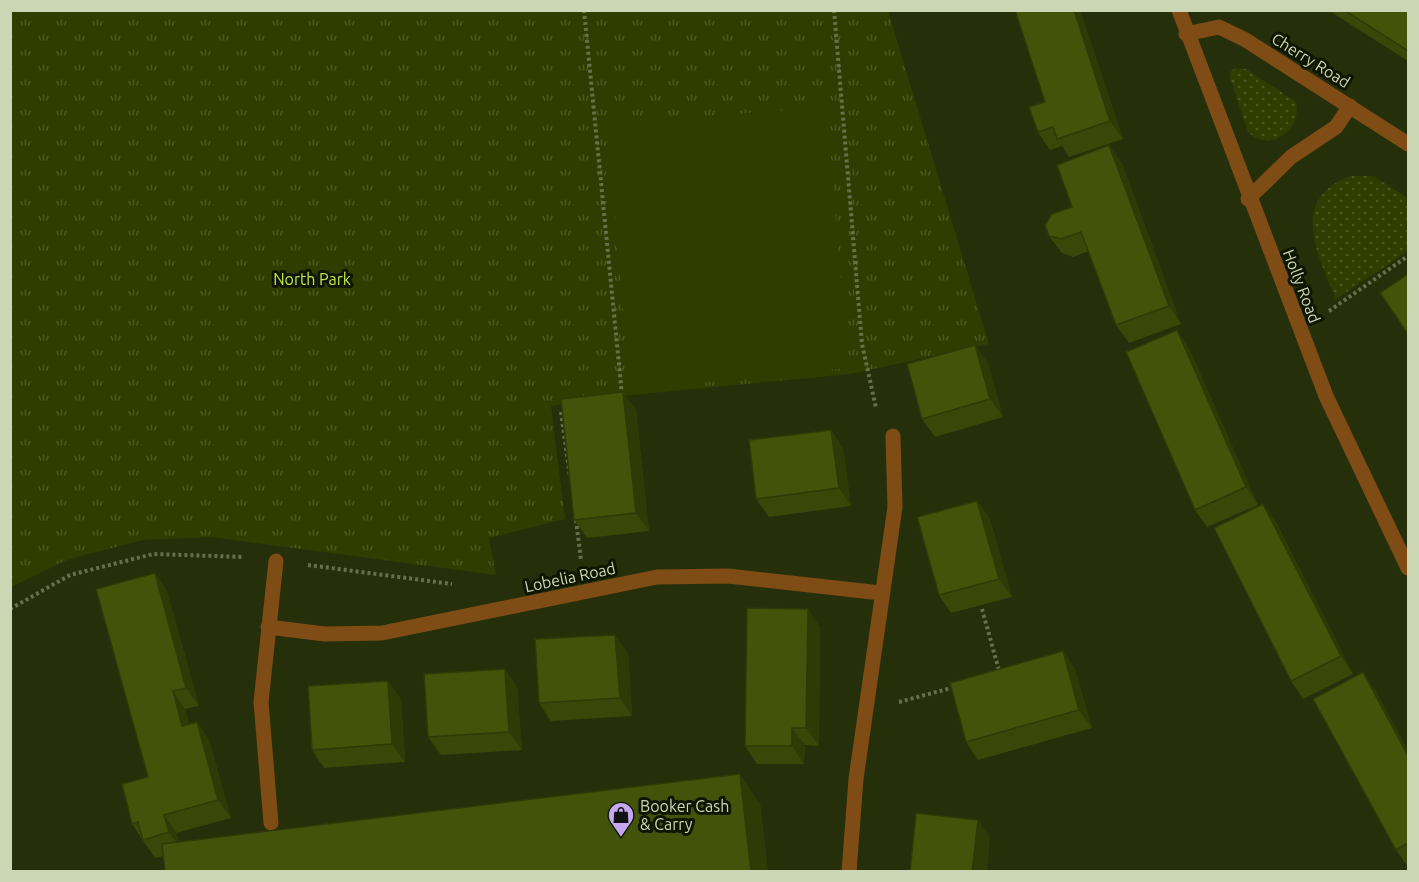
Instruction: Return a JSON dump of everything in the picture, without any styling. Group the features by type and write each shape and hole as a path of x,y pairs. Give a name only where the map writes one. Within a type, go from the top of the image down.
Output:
{"street":[{"name":"Holly Road","path":"1179,10 1248,199 1326,396 1408,568"},
{"name":"Cherry Road","path":"1186,34 1219,27 1244,39 1408,144"},
{"name":"Cherry Road","path":"1248,199 1291,157 1336,128 1350,106"},
{"path":"849,872 856,779 895,507 893,436"},
{"path":"271,824 261,702 276,561"},
{"name":"Lobelia Road","path":"268,627 325,634 382,633 495,612 585,590 657,577 728,576 881,593"}],"path":[{"path":"584,10 623,406"},
{"path":"834,10 862,344 879,420 893,436"},
{"path":"1328,312 1408,256"},
{"path":"571,411 561,412 571,484"},
{"path":"575,519 585,590"},
{"path":"982,609 1000,675"},
{"path":"989,678 1012,672"},
{"path":"865,712 967,684"}],"green space":[{"name":"North Park","path":"11,11 888,11 989,344 850,374 632,395 551,406 565,519 489,538 496,575 210,537 142,540 67,560 11,587"},
{"path":"1235,68 1246,69 1296,102 1295,121 1283,135 1266,140 1257,138 1248,132 1230,78 1230,72"},
{"path":"827,107 847,368 630,390 607,124"},
{"path":"1350,176 1373,176 1408,198 1408,251 1336,299 1316,248 1313,230 1314,214 1319,199 1331,186"}],"building":[{"path":"1015,10 1074,10 1110,121 1057,139 1053,127 1038,132 1029,107 1045,102"},
{"path":"1344,10 1408,10 1408,51"},
{"path":"1109,145 1169,306 1116,325 1081,232 1061,239 1049,236 1045,225 1052,214 1072,207 1057,165"},
{"path":"1408,274 1408,334 1380,293"},
{"path":"1177,330 1246,487 1195,510 1126,352"},
{"path":"975,345 990,399 922,419 907,364"},
{"path":"623,392 636,513 574,520 561,399"},
{"path":"831,430 839,488 756,499 749,440"},
{"path":"977,501 999,579 939,595 917,517"},
{"path":"1263,504 1341,656 1291,681 1214,528"},
{"path":"155,573 186,688 173,691 182,726 197,722 218,800 164,815 169,832 143,840 138,822 132,824 122,784 148,777 96,589"},
{"path":"747,608 808,609 806,728 792,728 792,746 745,746"},
{"path":"615,635 620,698 539,703 535,639"},
{"path":"1063,651 1079,710 966,742 950,683"},
{"path":"505,669 509,732 428,737 424,674"},
{"path":"1363,672 1408,756 1408,843 1396,850 1313,699"},
{"path":"388,681 392,744 312,750 308,686"},
{"path":"740,774 751,872 165,872 162,844"},
{"path":"916,813 978,820 972,872 910,872"}],"place":[{"name":"Booker Cash & Carry","path":"621,838"}]}
